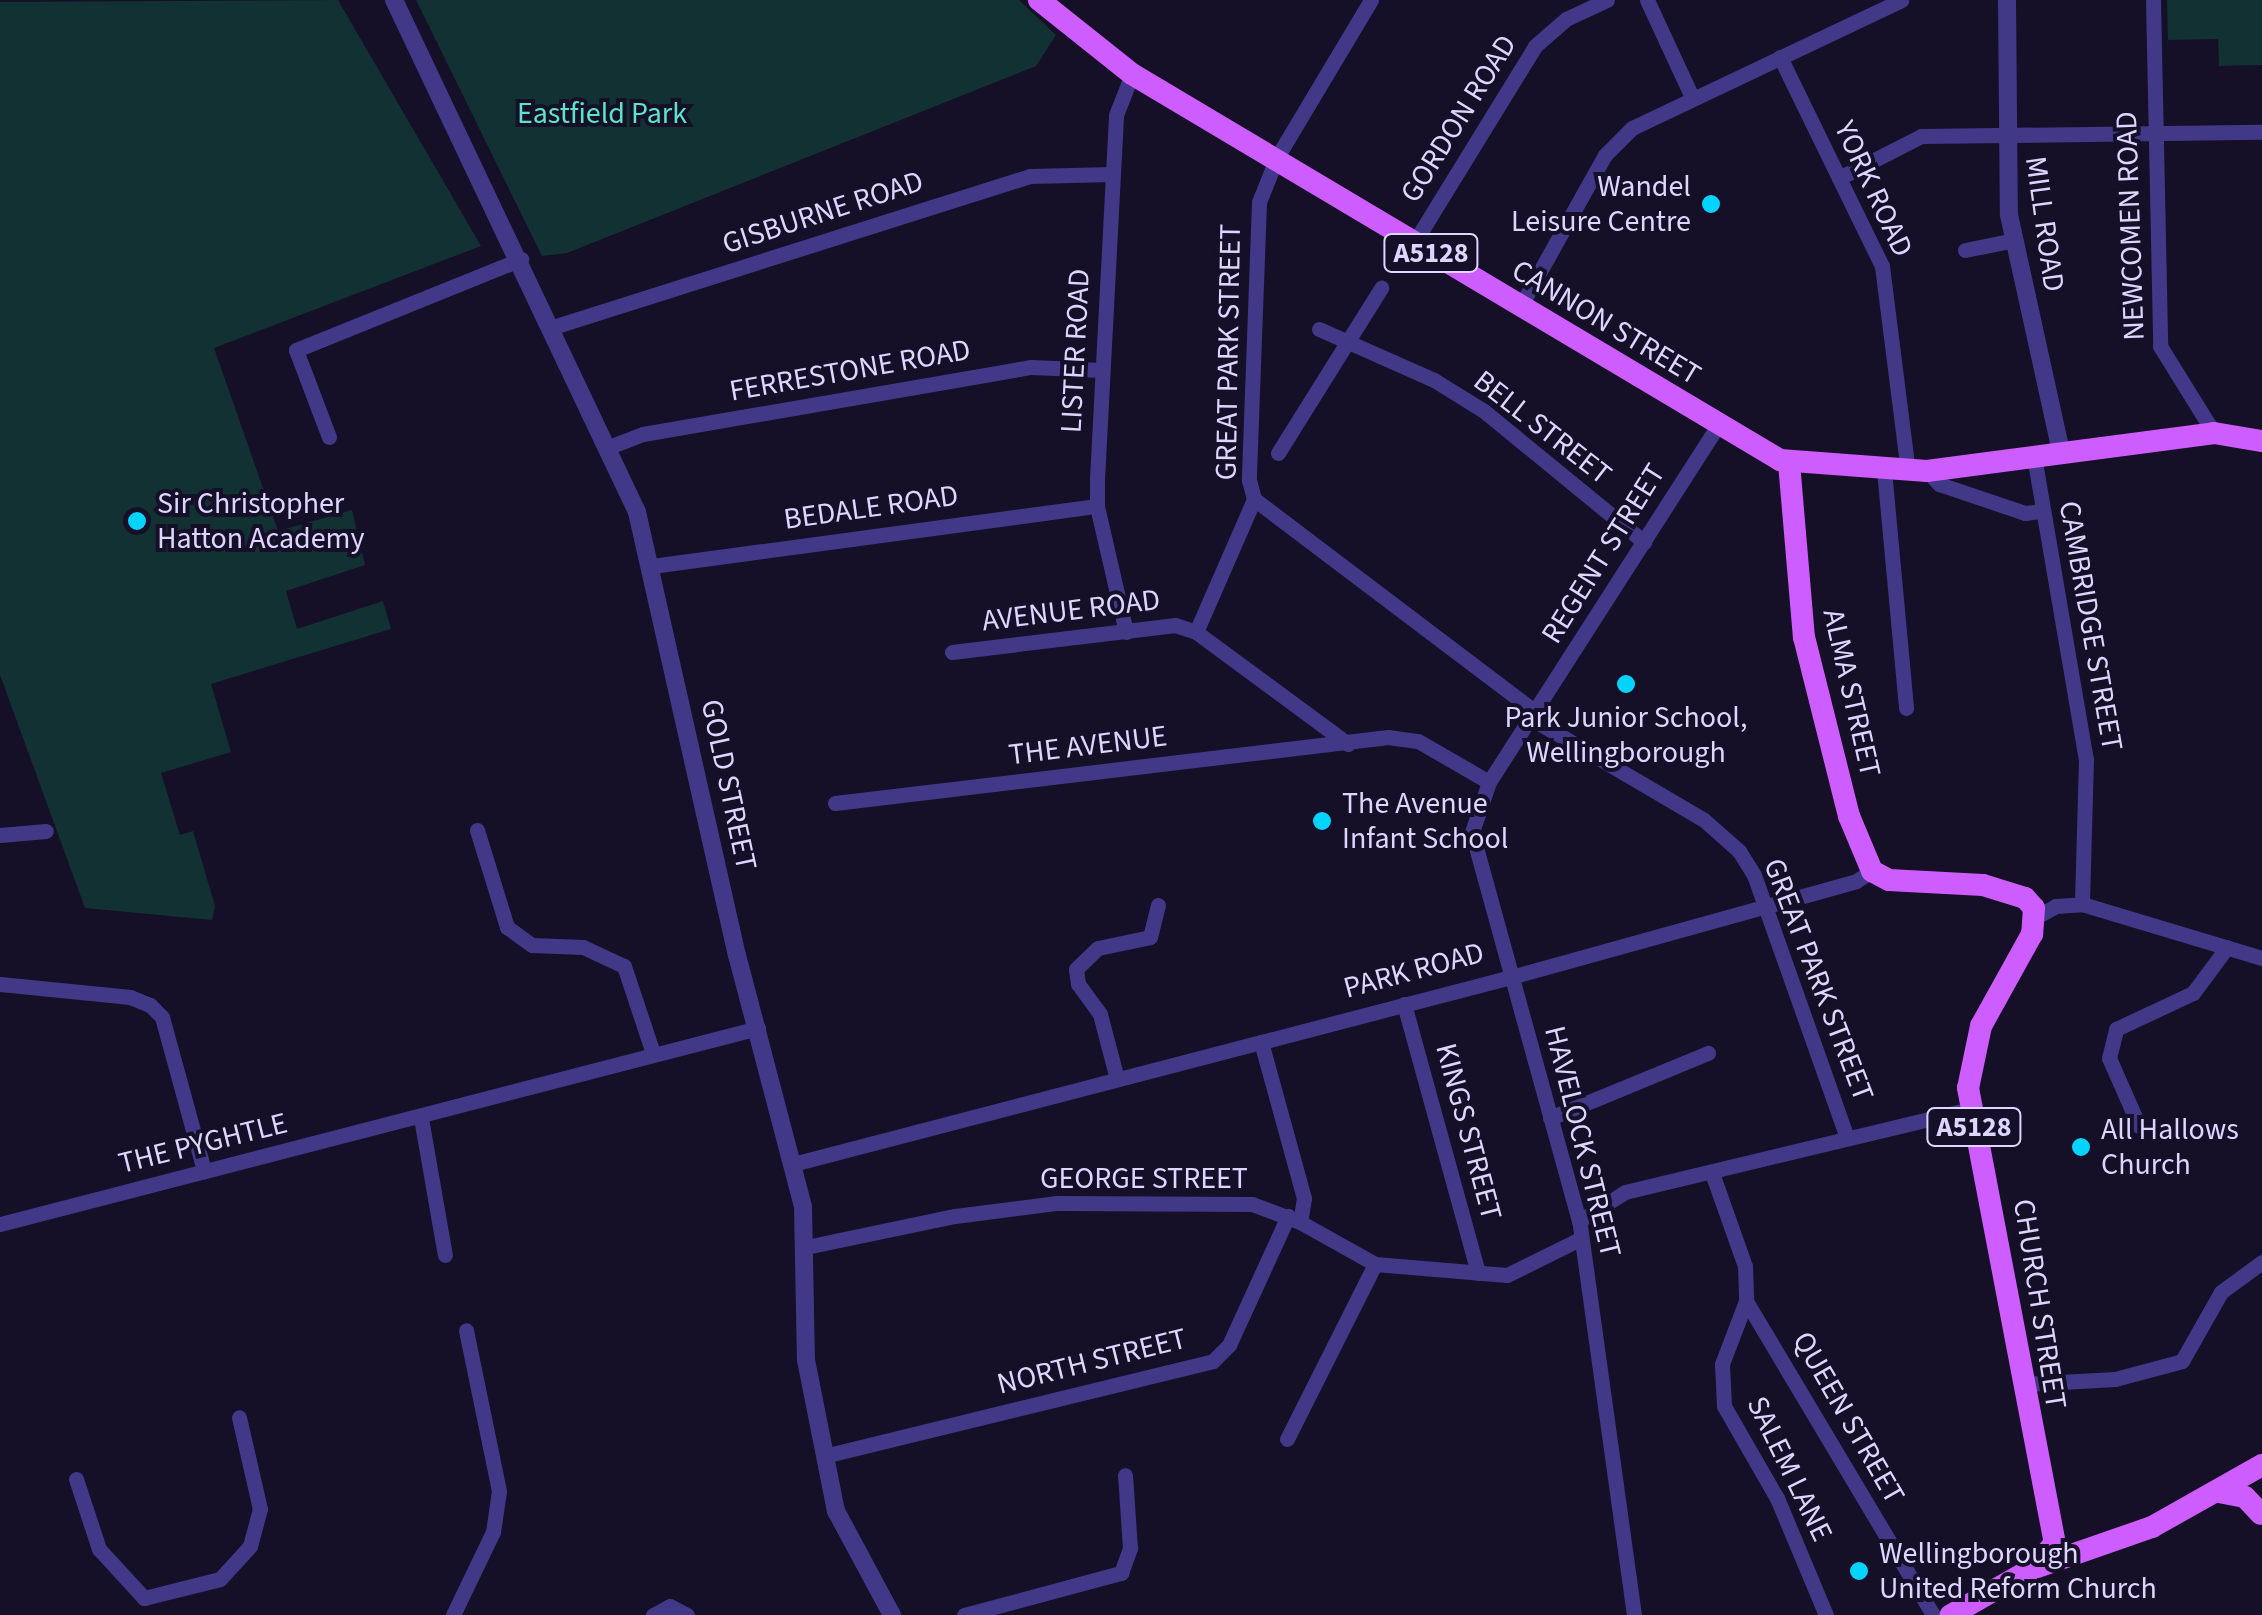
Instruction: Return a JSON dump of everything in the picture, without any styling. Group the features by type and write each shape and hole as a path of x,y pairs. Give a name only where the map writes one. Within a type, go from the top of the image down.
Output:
{"main road":[{"name":"A5128","path":"1041,0 1132,74 1278,156"},
{"name":"CANNON STREET","path":"1278,156 1520,307 1789,463 1906,471 2034,456"},
{"name":"A5128","path":"2034,456 2214,434 2262,440"},
{"name":"ALMA STREET","path":"1789,463 1804,637 1848,816 1872,871"},
{"path":"1872,871 1889,880 1983,885 2025,898 2036,917"},
{"name":"CHURCH STREET","path":"2036,917 1978,1035 1970,1109 2025,1384 2033,1454 2055,1535"},
{"path":"2033,1568 2180,1513 2262,1465"},
{"path":"2262,1477 2262,1515"},
{"path":"2219,1492 2244,1497 2262,1515"},
{"path":"1965,1612 2048,1556 2055,1535 2094,1546"}],"street":[{"name":"GOLD STREET","path":"394,0 609,446 652,566 793,1164 806,1247 806,1360 836,1512 892,1615"},
{"name":"GREAT PARK STREET","path":"1371,0 1278,156 1260,202 1249,443 1254,499 1534,716 1704,820 1739,851 1846,1135"},
{"name":"GORDON ROAD","path":"1414,243 1535,46 1566,18 1607,0"},
{"path":"1647,0 1692,97"},
{"path":"1520,307 1604,154 1632,128 1901,0"},
{"name":"MILL ROAD","path":"2007,0 2005,136 2014,240 2060,452"},
{"name":"NEWCOMEN ROAD","path":"2153,0 2160,346 2214,434"},
{"name":"YORK ROAD","path":"1780,57 1888,289 1906,471 1906,708"},
{"name":"LISTER ROAD","path":"1126,632 1097,506 1112,174 1119,94 1132,74"},
{"path":"1839,178 1921,136 2262,132"},
{"name":"GISBURNE ROAD","path":"553,327 1030,176 1112,174"},
{"path":"1966,250 2014,240"},
{"path":"329,437 296,350 521,260"},
{"path":"1278,453 1381,288"},
{"name":"BELL STREET","path":"1319,330 1434,380 1484,412 1644,542"},
{"name":"FERRESTONE ROAD","path":"609,446 643,434 1031,367 1102,370"},
{"name":"REGENT STREET","path":"1489,782 1718,424"},
{"name":"CAMBRIDGE STREET","path":"2034,456 2086,759 2082,904"},
{"name":"CANNON STREET","path":"1906,471 2025,513 2042,511"},
{"path":"1254,499 1196,632 1348,744"},
{"name":"BEDALE ROAD","path":"652,566 1097,506"},
{"name":"AVENUE ROAD","path":"952,652 1175,625 1196,632"},
{"name":"THE AVENUE","path":"835,803 1388,737 1418,741 1489,782"},
{"name":"HAVELOCK STREET","path":"1489,782 1472,832 1579,1221 1614,1440 1634,1615"},
{"path":"477,830 507,927 532,945 583,947 624,966 653,1054"},
{"path":"0,835 46,831"},
{"name":"PARK ROAD","path":"793,1164 1511,977 1856,882 1872,871"},
{"path":"2036,917 2056,906 2082,904 2262,958"},
{"path":"1117,1079 1100,1014 1078,984 1076,969 1098,948 1150,937 1158,905"},
{"path":"2139,1126 2109,1058 2116,1028 2193,992 2227,946"},
{"path":"0,984 130,997 150,1005 162,1017 204,1171"},
{"name":"KINGS STREET","path":"1404,1004 1478,1274"},
{"name":"THE PYGHTLE","path":"0,1224 758,1028"},
{"path":"1261,1042 1304,1198 1294,1219"},
{"path":"1550,1118 1708,1053"},
{"path":"1579,1221 1626,1192 1712,1173 1846,1135 1970,1109"},
{"path":"420,1118 445,1256"},
{"name":"SALEM LANE","path":"1712,1173 1745,1266 1746,1301 1722,1364 1724,1406 1778,1498 1826,1615"},
{"name":"GEORGE STREET","path":"806,1247 955,1216 1057,1203 1252,1204 1294,1219 1375,1264 1478,1274 1528,1270 1580,1239"},
{"name":"NORTH STREET","path":"824,1456 1212,1362 1229,1345 1294,1219"},
{"path":"2025,1384 2115,1379 2182,1360 2222,1292 2262,1262"},
{"path":"1287,1439 1375,1264"},
{"name":"QUEEN STREET","path":"1746,1301 1932,1615"},
{"path":"454,1615 494,1532 499,1491 466,1330"},
{"path":"76,1479 99,1549 144,1607 220,1578 250,1546 260,1509 239,1417"},
{"path":"964,1615 1121,1573 1130,1548 1126,1474"},
{"path":"653,1615 670,1606 687,1615"}],"green space":[{"name":"Sir Christopher Hatton Academy","path":"338,0 481,246 214,348 278,531 352,510 365,565 286,591 297,629 383,601 391,629 211,684 231,752 161,773 180,835 193,831 215,906 212,920 85,908 0,675 0,2"},
{"name":"Eastfield Park","path":"416,0 1019,0 1056,35 1036,66 567,253 542,256"},
{"path":"2167,0 2262,0 2262,65 2219,66 2218,39 2168,40"}],"place":[{"name":"Wandel Leisure Centre","path":"1711,204"},
{"name":"Sir Christopher Hatton Academy","path":"137,521"},
{"name":"Park Junior School, Wellingborough","path":"1626,684"},
{"name":"The Avenue Infant School","path":"1322,821"},
{"name":"All Hallows Church","path":"2081,1147"},
{"name":"Wellingborough United Reform Church","path":"1859,1571"}]}
